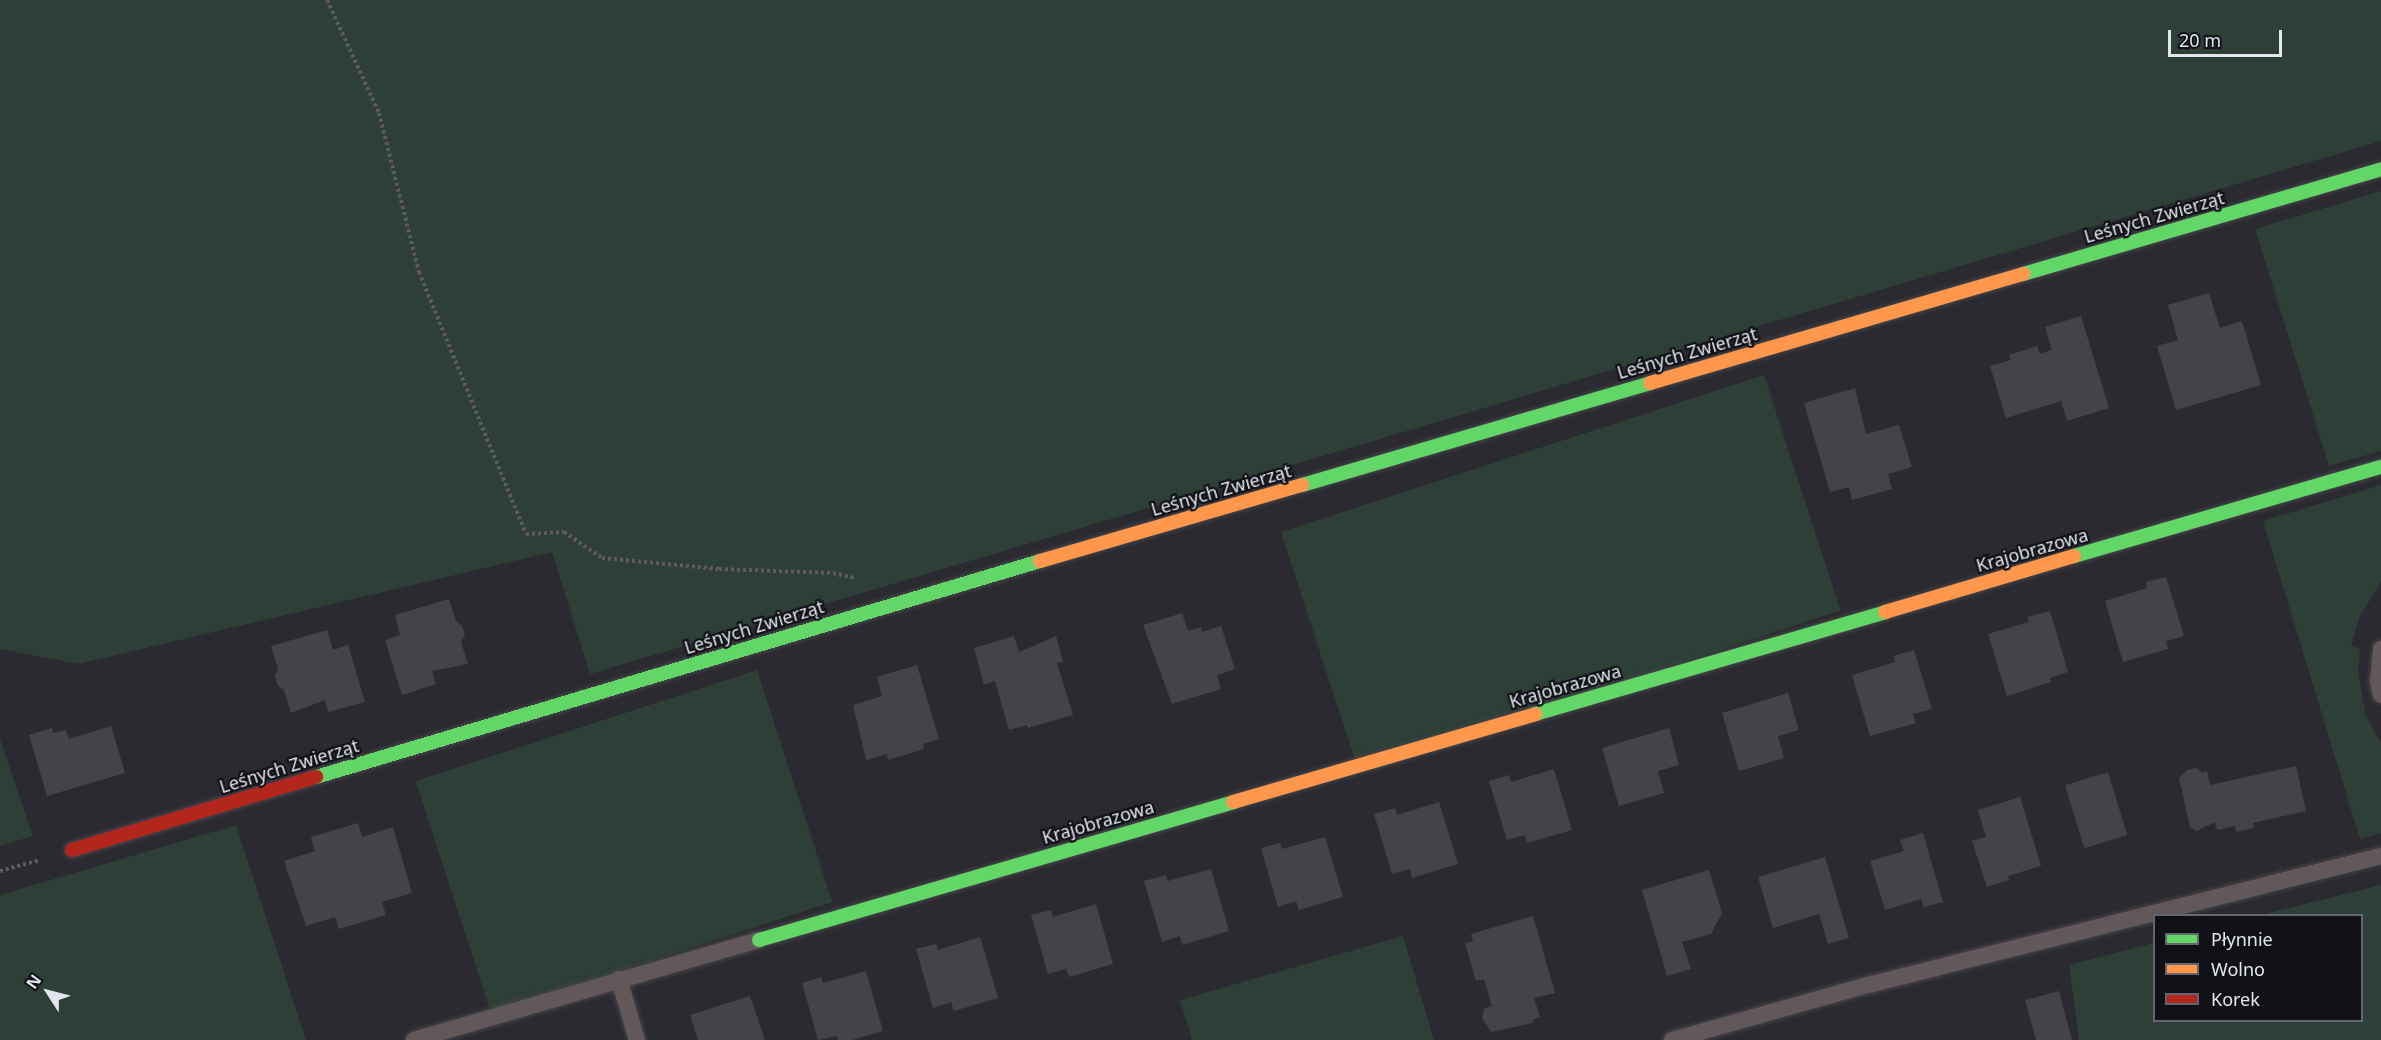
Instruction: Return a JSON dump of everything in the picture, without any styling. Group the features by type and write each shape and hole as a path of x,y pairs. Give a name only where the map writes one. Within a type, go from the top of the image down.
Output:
{"street":[{"name":"Leśnych Zwierząt","path":"72,850 925,595 2381,170"},
{"name":"Krajobrazowa","path":"759,940 2381,467"}],"lane":[{"path":"2381,649 2378,682 2381,695"},
{"path":"1672,1040 1891,979 2381,856"},
{"path":"414,1040 759,940"},
{"path":"619,979 637,1040"}],"path":[{"path":"327,0 379,113 419,272 526,534 564,532 602,558 719,569 833,573 856,578"}],"green space":[{"path":"0,0 2381,0 2381,141 590,674 552,552 78,664 0,649"},
{"path":"2381,191 2381,451 2329,466 2255,229"},
{"path":"1764,375 1841,611 1357,768 1281,532"},
{"path":"2381,485 2381,582 2360,616 2351,646 2360,649 2358,671 2366,716 2381,743 2381,833 2360,839 2263,521"},
{"path":"757,670 832,902 491,1013 416,781"},
{"path":"0,739 33,836 0,846"},
{"path":"236,825 306,1040 0,1040 0,895"},
{"path":"2381,885 2381,1040 2079,1040 2069,965 2153,943 2153,1022 2363,1022 2363,914 2265,914"},
{"path":"1403,936 1434,1040 1192,1040 1180,1000"}],"building":[{"path":"2209,293 2220,328 2242,321 2261,385 2176,410 2157,346 2178,340 2168,305"},
{"path":"2081,316 2109,408 2067,421 2061,401 2006,418 1990,366 2011,360 2009,355 2037,346 2040,354 2052,350 2045,327"},
{"path":"1855,388 1866,434 1899,425 1912,467 1888,474 1892,489 1852,500 1849,487 1830,492 1804,403"},
{"path":"2166,577 2184,636 2166,641 2168,649 2123,662 2105,601 2147,588 2146,582"},
{"path":"449,599 456,621 462,626 465,635 461,642 468,664 432,671 436,684 402,695 385,640 400,635 395,615"},
{"path":"2050,611 2068,672 2050,678 2051,682 2007,696 1988,634 2029,622 2027,617"},
{"path":"1182,613 1188,631 1201,627 1202,632 1221,626 1235,669 1217,675 1221,689 1172,704 1143,625"},
{"path":"327,630 333,650 348,645 365,702 328,712 325,700 291,713 284,690 278,686 275,676 278,669 271,646"},
{"path":"1014,636 1019,652 1056,636 1063,662 1057,663 1073,715 1028,728 1027,725 1009,730 995,681 984,685 974,648"},
{"path":"1914,650 1932,709 1913,714 1916,723 1870,736 1852,675 1895,662 1893,656"},
{"path":"917,665 939,739 923,744 924,749 888,760 887,754 866,760 853,705 882,696 877,677"},
{"path":"1788,693 1799,730 1778,736 1784,758 1739,771 1722,713"},
{"path":"111,726 125,773 47,796 29,735 52,728 53,733 66,730 69,739"},
{"path":"1669,728 1679,765 1658,771 1664,793 1619,806 1602,748"},
{"path":"2296,766 2306,811 2253,823 2254,828 2236,832 2235,826 2217,830 2215,822 2197,831 2190,827 2179,778 2187,770 2196,768 2202,773 2207,771 2210,785"},
{"path":"1554,769 1572,830 1527,843 1525,835 1507,840 1489,781 1509,775 1511,782"},
{"path":"2108,772 2127,835 2084,848 2065,785"},
{"path":"2020,797 2041,866 2008,876 2009,880 1987,887 1972,841 1986,837 1978,810"},
{"path":"1439,802 1458,864 1412,878 1410,869 1392,874 1374,814 1395,808 1397,815"},
{"path":"358,823 362,837 393,827 412,893 382,902 386,915 339,929 335,917 306,926 284,861 315,851 311,837"},
{"path":"1923,833 1943,902 1924,907 1921,899 1885,910 1870,861 1904,851 1900,840"},
{"path":"1325,837 1343,897 1299,910 1296,901 1278,907 1261,848 1280,843 1282,849"},
{"path":"1825,857 1849,938 1828,944 1819,914 1773,928 1758,877"},
{"path":"1211,869 1229,931 1182,945 1180,936 1162,942 1144,881 1166,875 1168,881"},
{"path":"1709,870 1722,913 1711,934 1682,942 1691,969 1667,976 1642,890"},
{"path":"1096,904 1113,964 1069,977 1066,969 1048,974 1031,915 1051,910 1053,917"},
{"path":"1533,916 1555,993 1534,998 1540,1017 1534,1019 1533,1023 1491,1032 1482,1018 1484,1009 1492,1006 1484,979 1476,981 1465,943 1473,941 1471,934"},
{"path":"980,937 998,998 954,1011 951,1002 933,1008 916,949 936,944 938,950"},
{"path":"866,971 883,1031 852,1040 838,1040 837,1036 818,1040 802,983 821,977 823,983"},
{"path":"2059,991 2072,1040 2036,1040 2025,1000"},
{"path":"750,996 765,1040 698,1040 690,1015"}],"traffic: fast":[{"path":"2023,274 2381,169"},
{"path":"1302,485 1650,383"},
{"path":"2074,556 2381,467"},
{"path":"316,777 1040,561"},
{"path":"1535,714 1885,612"},
{"path":"759,940 1233,802"}],"traffic: slow":[{"path":"1650,383 2023,274"},
{"path":"1040,561 1302,485"},
{"path":"1885,612 2074,556"},
{"path":"1233,802 1535,714"}],"traffic: jam":[{"path":"72,850 316,777"}]}
